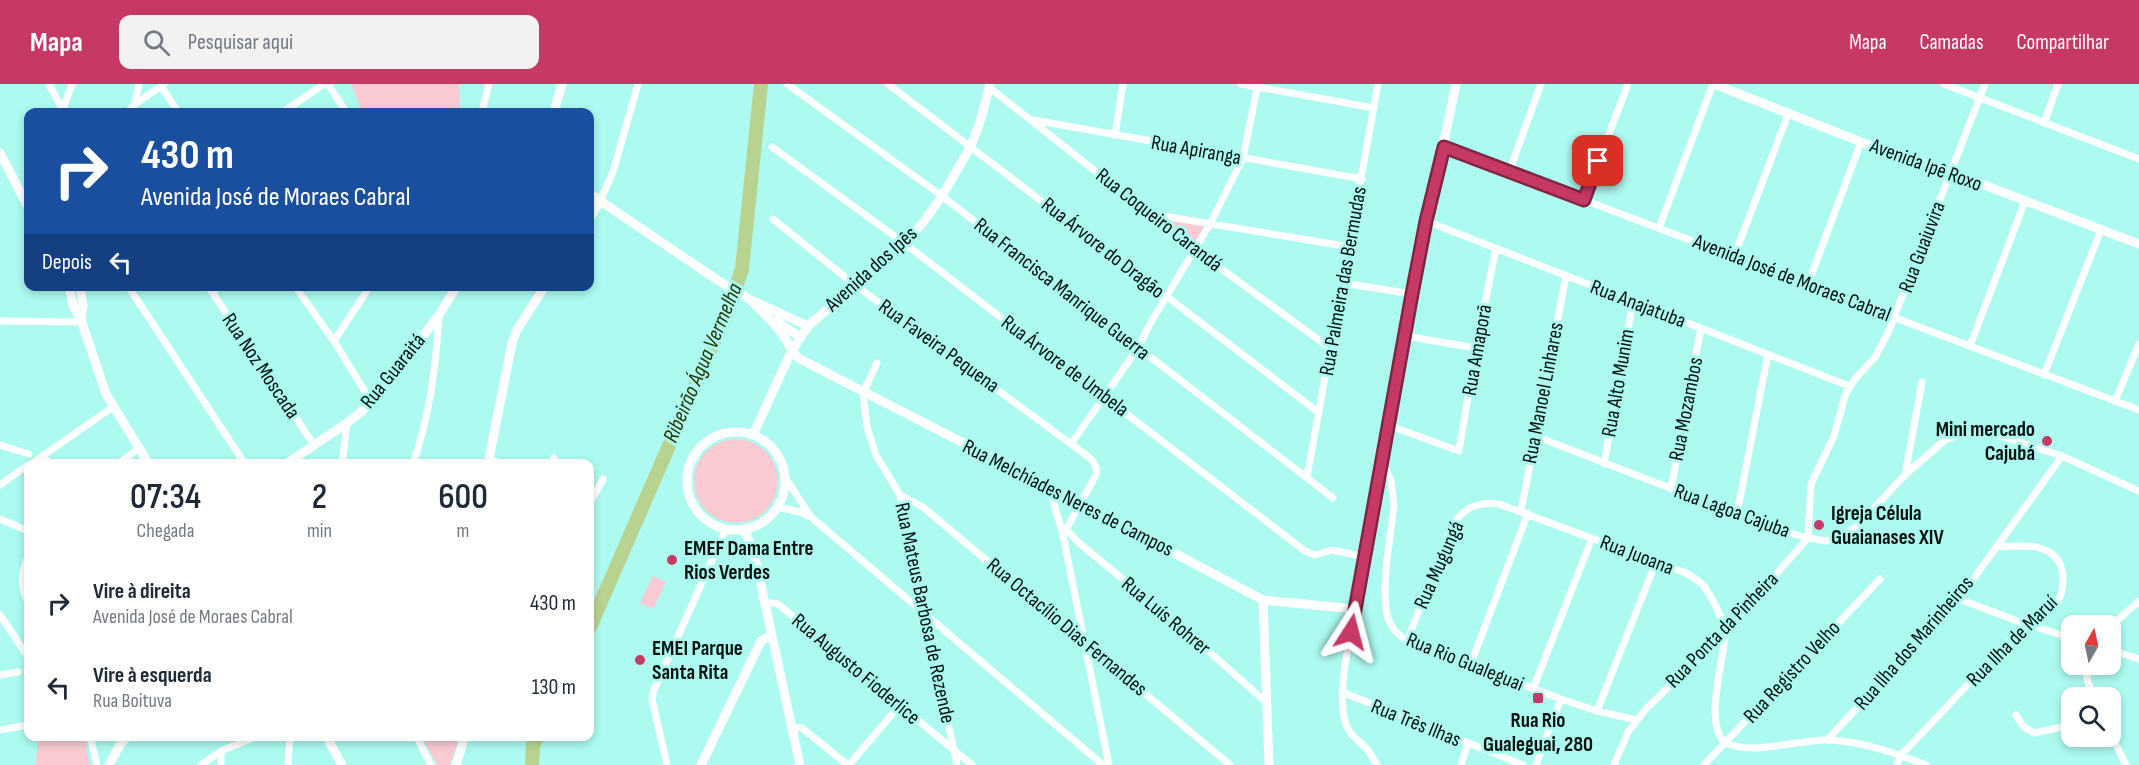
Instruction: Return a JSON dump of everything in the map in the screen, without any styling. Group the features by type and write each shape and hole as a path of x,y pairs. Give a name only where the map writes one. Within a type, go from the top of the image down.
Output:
{"street":[{"path":"49,84 62,108"},
{"path":"65,108 72,84"},
{"path":"135,104 139,84"},
{"path":"288,108 326,84 343,108"},
{"path":"483,108 489,84"},
{"path":"555,108 562,84"},
{"path":"594,211 613,172 638,84"},
{"name":"Rua Francisca Manrique Guerra","path":"787,84 942,196 1334,498"},
{"name":"Rua Árvore do Dragão","path":"888,84 1318,412"},
{"path":"1115,135 1124,84"},
{"path":"1241,84 1374,108"},
{"name":"Rua Palmeira das Bermudas","path":"1307,477 1378,84"},
{"path":"1377,765 1367,749 1347,728 1342,692 1412,294 1456,84"},
{"path":"1509,172 1541,84"},
{"path":"1584,200 1628,84"},
{"path":"1659,228 1714,84"},
{"name":"Avenida Ipê Roxo","path":"1714,84 1862,142 1950,172 2139,244"},
{"path":"1944,84 2139,159"},
{"name":"Rua Guaiuvira","path":"1808,538 1811,484 1834,436 1850,386 1882,346 1985,84"},
{"path":"2044,123 2058,84"},
{"path":"132,108 162,85 176,108"},
{"name":"Avenida dos Ipês","path":"753,435 791,352 808,326 904,243 942,196 970,146 980,122 990,86"},
{"name":"Rua Coqueiro Carandá","path":"990,86 1194,249 1330,348"},
{"path":"1071,444 1138,348 1209,224 1243,158 1257,86"},
{"path":"1734,256 1789,112"},
{"name":"Rua Apiranga","path":"1031,120 1362,179"},
{"path":"1808,284 1862,142"},
{"name":"Rua Árvore de Umbela","path":"772,147 904,243 1311,554 1320,555 1332,550 1365,556"},
{"name":"Avenida José de Moraes Cabral","path":"1444,147 2139,410"},
{"path":"0,153 24,199"},
{"path":"594,197 719,281 749,299 808,326"},
{"path":"1970,346 2025,201"},
{"path":"1149,213 1350,247"},
{"name":"Rua Faveira Pequena","path":"773,219 855,285 1095,464 1096,475 1081,505"},
{"name":"Rua Anajatuba","path":"1426,221 1850,386"},
{"path":"2044,375 2101,230"},
{"name":"Rua Amaporã","path":"1388,425 1459,451 1496,248"},
{"name":"Rua Manoel Linhares","path":"1470,666 1524,512 1535,436 1566,276"},
{"path":"1343,283 1412,294"},
{"path":"70,291 94,363 113,407 146,459"},
{"path":"81,291 81,321"},
{"path":"131,291 242,459"},
{"name":"Rua Noz Moscada","path":"211,291 314,445"},
{"path":"299,291 334,341 372,404"},
{"path":"334,341 366,291"},
{"name":"Rua Guaraitá","path":"293,459 372,404 439,315 454,291"},
{"path":"488,459 512,343 517,330 542,291"},
{"path":"749,299 779,330 791,352"},
{"name":"Rua Alto Munim","path":"1604,464 1633,302"},
{"path":"761,312 800,337"},
{"path":"415,459 423,435 435,377 439,315"},
{"path":"0,321 81,321"},
{"name":"Rua Mozambos","path":"1671,489 1701,328"},
{"path":"1405,336 1476,348"},
{"path":"2115,401 2139,344"},
{"name":"Rua Melchíades Neres de Campos","path":"791,352 863,393 1049,487 1263,600 1355,609"},
{"path":"1737,514 1768,354"},
{"path":"863,393 877,363"},
{"path":"1905,475 1922,382"},
{"name":"Rua Mateus Barbosa de Rezende","path":"863,393 870,439 876,455 900,495 918,586 929,619 957,765"},
{"path":"38,459 113,407"},
{"path":"343,459 347,423"},
{"path":"786,479 784,494 770,517 761,524 744,530 726,529 714,525 702,517 688,494 688,468 694,455 714,437 740,432 753,435 772,448 779,457 786,479 811,518"},
{"name":"Rua Lagoa Cajuba","path":"1535,436 1737,514 1808,538 1827,541 1847,534 1858,525 1905,475 1945,441 1969,432 1994,434 2062,456 2139,491"},
{"path":"0,445 29,454"},
{"path":"124,459 140,448"},
{"path":"44,455 47,459"},
{"name":"Rua Ilha dos Marinheiros","path":"1827,740 1959,599 2062,456"},
{"name":"Rua Rio Gualeguai","path":"1382,459 1391,481 1394,497 1385,591 1386,609 1392,627 1407,641 1470,666 1597,711 1636,720"},
{"path":"0,485 24,468"},
{"path":"594,496 603,479"},
{"path":"1049,487 1065,532 1109,765"},
{"name":"Rua Octacílio Dias Fernandes","path":"900,495 923,507 1230,765"},
{"name":"Rua Mugungá","path":"1407,641 1458,516 1465,509 1485,503 1499,504 1524,512"},
{"path":"1065,532 1081,505"},
{"path":"778,507 799,512 811,518 1103,765"},
{"name":"Rua Juoana","path":"1524,512 1686,573 1702,584 1715,606 1725,632"},
{"path":"0,519 24,529"},
{"path":"753,548 761,524"},
{"path":"667,765 652,699 654,690 726,529"},
{"path":"744,530 753,548 800,765"},
{"name":"Rua Luís Rohrer","path":"1065,532 1188,633 1266,702"},
{"path":"1533,689 1592,538"},
{"name":"Rua Ponta da Pinheira","path":"1614,765 1628,732 1636,720 1725,632 1808,538"},
{"name":"Rua Ilha de Maruí","path":"1897,765 1901,755 2014,637 2053,607 2060,598 2063,579 2058,560 2053,554 2038,546 1996,547"},
{"path":"1597,711 1656,562"},
{"path":"24,568 21,577 24,593"},
{"name":"Rua Registro Velho","path":"1704,765 1880,579"},
{"path":"1959,599 2061,635"},
{"path":"1263,600 1269,765"},
{"path":"2121,617 2139,601"},
{"name":"Rua Augusto Fioderlice","path":"764,602 778,604 972,765"},
{"path":"0,615 24,651"},
{"path":"1725,632 1716,715 1717,732 1724,742 1735,747 1827,740 1851,742 1901,755 1926,765"},
{"path":"700,765 761,641 771,635"},
{"path":"2121,653 2139,659"},
{"path":"0,675 18,672"},
{"name":"Rua Três Ilhas","path":"1342,692 1523,765"},
{"path":"1536,765 1562,699"},
{"path":"791,727 802,728 849,765 899,706"},
{"path":"2016,716 2023,726 2034,733 2061,727"},
{"path":"0,730 24,726"},
{"path":"91,741 97,765"},
{"path":"109,765 112,756 124,741"},
{"path":"201,765 221,751 246,741"},
{"path":"288,765 290,741"},
{"path":"329,741 342,765"},
{"path":"419,741 431,765"},
{"path":"456,765 463,741"},
{"path":"1461,765 1468,744"},
{"path":"2117,747 2126,765"},
{"path":"221,751 221,765"}],"shaded area":[{"path":"351,84 459,84 460,108 360,108"},
{"path":"1144,209 1207,221 1192,247"},
{"path":"736,439 752,442 766,451 775,465 778,481 775,497 766,511 752,520 736,523 720,520 706,511 697,497 694,481 697,465 706,451 720,442"},
{"path":"653,576 666,582 653,609 640,603"},
{"path":"38,741 85,741 90,765 36,765"},
{"path":"424,741 458,741 450,765 437,765"}],"waterway":[{"name":"Ribeirão Água Vermelha","path":"594,618 729,308 742,269 761,84"},
{"name":"Ribeirão Água Vermelha","path":"532,765 535,741"}],"place":[{"name":"Mini mercado Cajubá","path":"2047,441"},
{"name":"Igreja Célula Guaianases XIV","path":"1819,525"},
{"name":"EMEF Dama Entre Rios Verdes","path":"672,560"},
{"name":"EMEI Parque Santa Rita","path":"640,660"},
{"name":"Rua Rio Gualeguai, 280","path":"1538,698"}],"route":[{"path":"1351,632 1412,294 1426,221 1444,147 1584,200 1598,161"}]}
